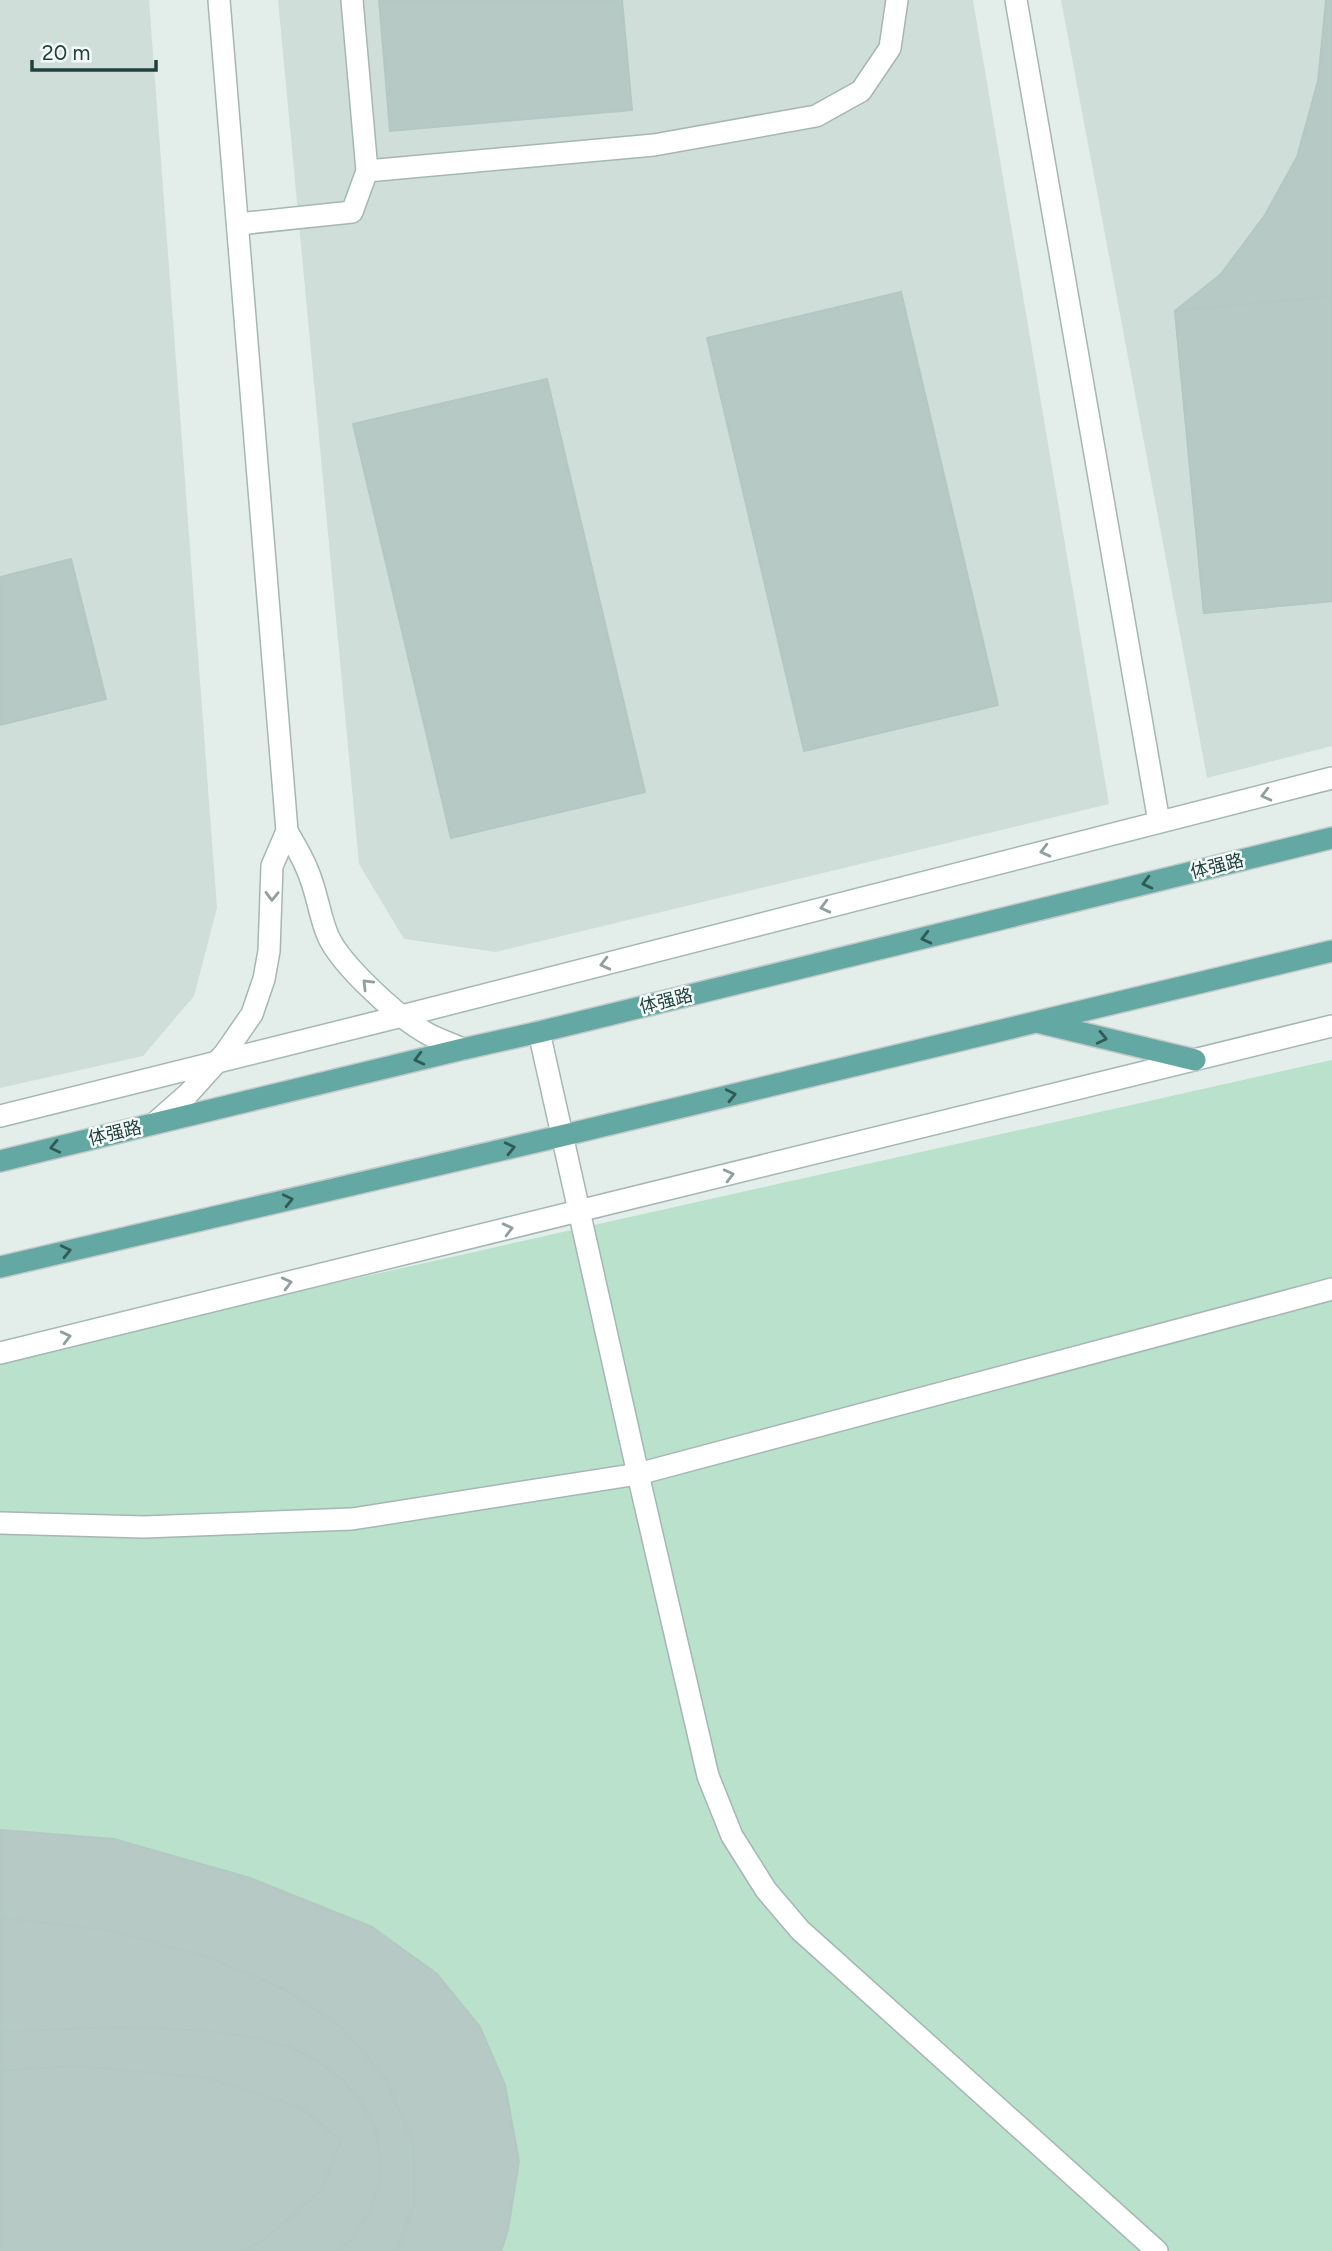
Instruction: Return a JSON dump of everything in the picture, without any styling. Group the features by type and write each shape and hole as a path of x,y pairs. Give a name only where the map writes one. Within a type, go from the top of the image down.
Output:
{"main road":[{"name":"体强路","path":"0,1161 1332,838"},
{"path":"0,1267 1332,951"},
{"path":"1036,1022 1195,1060"}],"street":[{"path":"219,0 287,831 308,870 318,912 330,940 362,979 402,1016 424,1032 463,1049"},
{"path":"238,225 352,212 368,171 352,0"},
{"path":"368,171 654,145 816,116 861,91 890,48 897,0"},
{"path":"1016,0 1159,822"},
{"path":"0,1116 1332,778"},
{"path":"155,1124 188,1094 217,1062 252,1014 264,979 269,951 272,866 287,831"},
{"path":"0,1353 1332,1026"},
{"path":"539,1032 708,1776 732,1836 766,1890 800,1930 1157,2251"},
{"path":"0,1523 144,1527 352,1519 638,1474 1332,1289"}],"shaded area":[{"path":"0,0 149,0 217,908 194,996 143,1056 0,1088"},
{"path":"278,0 973,0 1109,804 496,952 404,939 359,864"},
{"path":"1061,0 1332,0 1332,746 1207,778"}],"green space":[{"path":"1332,1060 1332,2251 0,2251 0,1358"}],"building":[{"path":"379,0 622,0 632,110 390,131"},
{"path":"1326,0 1332,0 1332,601 1204,613 1175,311 1221,274 1265,215 1297,157 1318,81"},
{"path":"901,292 998,705 804,751 707,338"},
{"path":"1332,296 1332,601 1204,613 1175,311"},
{"path":"547,379 645,792 451,838 353,424"},
{"path":"71,559 106,699 0,725 0,577"},
{"path":"0,1830 114,1839 250,1878 372,1927 437,1974 480,2027 505,2085 519,2161 508,2230 501,2251 397,2251 414,2203 413,2143 386,2079 341,2027 286,1990 202,1955 107,1930 0,1918"},
{"path":"0,1918 107,1930 202,1955 286,1990 341,2027 386,2079 413,2143 414,2203 397,2251 339,2251 352,2238 369,2212 380,2184 380,2153 375,2128 360,2100 342,2080 320,2062 290,2047 251,2037 209,2031 121,2027 0,2032"},
{"path":"121,2027 209,2031 251,2037 290,2047 320,2062 342,2080 360,2100 375,2128 380,2153 380,2184 369,2212 352,2238 339,2251 244,2251 264,2240 321,2190 341,2141 300,2107 202,2077 74,2066 0,2071 0,2032"},
{"path":"74,2066 202,2077 300,2107 341,2141 321,2190 264,2240 244,2251 0,2251 0,2071"}]}
